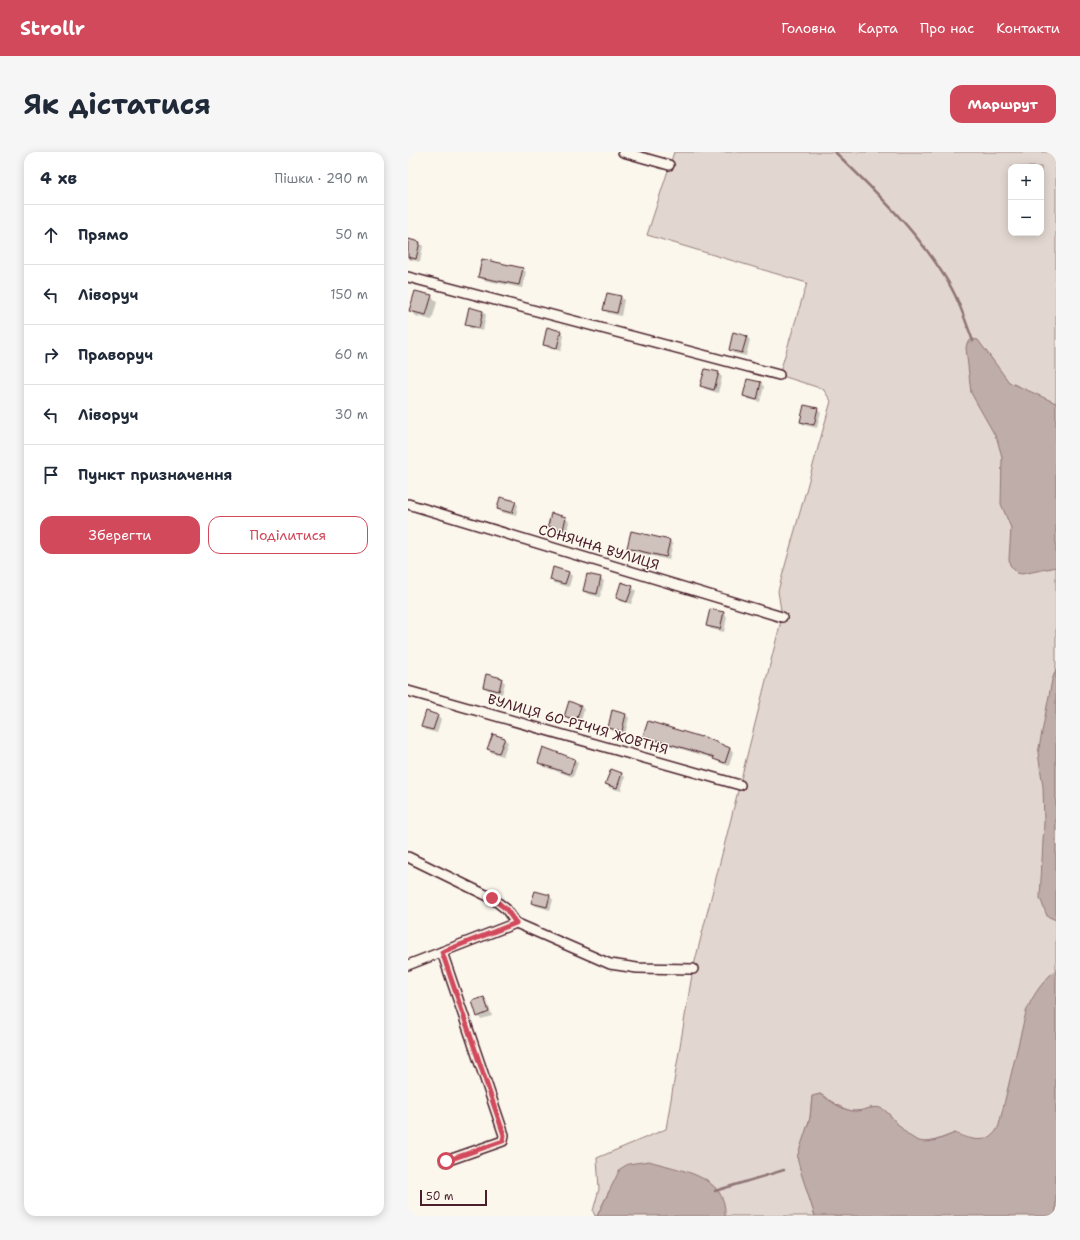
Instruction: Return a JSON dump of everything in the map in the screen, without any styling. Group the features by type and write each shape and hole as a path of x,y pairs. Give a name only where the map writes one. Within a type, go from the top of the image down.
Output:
{"street":[{"path":"623,152 669,165"},
{"path":"408,277 779,376"},
{"name":"СОНЯЧНА ВУЛИЦЯ","path":"408,504 782,617"},
{"name":"ВУЛИЦЯ 60-РІЧЧЯ ЖОВТНЯ","path":"408,691 740,785"},
{"path":"408,857 492,898 506,909 516,923 619,967 693,969"},
{"path":"408,965 516,923"},
{"path":"442,952 504,1135 503,1141 446,1161"}],"shaded area":[{"path":"674,152 1056,152 1056,1216 955,1133 928,1142 921,1142 909,1136 889,1114 882,1110 871,1108 861,1111 849,1110 839,1106 820,1094 812,1097 810,1118 798,1161 815,1216 725,1216 717,1190 706,1179 609,1191 597,1216 595,1216 593,1211 599,1189 597,1158 666,1129 693,969 782,617 778,591 831,401 823,389 779,375 807,283 647,235"},
{"path":"972,339 978,340 1009,382 1056,403 1056,567 1022,574 1017,573 1010,565 1011,528 1001,504 1002,457 997,439 971,393 966,348 967,343"},
{"path":"1056,669 1056,920 1047,916 1040,898 1044,822 1043,787 1038,753 1052,680"},
{"path":"1056,969 1056,1216 815,1216 797,1157 810,1118 812,1096 820,1094 840,1107 853,1111 876,1107 883,1109 910,1136 923,1142 937,1140 955,1133 968,1138 980,1140 986,1139 995,1132 999,1125 1026,1012 1038,989"},
{"path":"649,1161 699,1176 710,1183 718,1191 724,1202 725,1216 597,1216 620,1169 628,1164"}],"building":[{"path":"408,239 420,242 416,259 408,257"},
{"path":"482,259 523,268 519,285 478,277"},
{"path":"415,291 432,295 426,315 409,311"},
{"path":"607,293 621,296 617,313 603,310"},
{"path":"469,307 483,311 479,328 465,325"},
{"path":"547,327 561,331 557,348 543,345"},
{"path":"733,332 747,336 742,353 729,350"},
{"path":"705,369 719,372 714,390 700,386"},
{"path":"747,379 761,382 757,400 743,396"},
{"path":"804,405 818,408 814,425 800,422"},
{"path":"500,497 516,501 512,513 497,509"},
{"path":"551,513 566,517 563,530 548,526"},
{"path":"631,531 670,540 666,557 627,548"},
{"path":"553,567 569,572 565,584 550,580"},
{"path":"587,574 601,577 597,594 583,591"},
{"path":"621,582 633,586 627,602 616,598"},
{"path":"710,609 724,612 720,629 706,626"},
{"path":"486,674 502,678 499,691 483,687"},
{"path":"569,701 581,706 576,721 564,717"},
{"path":"612,710 626,714 622,731 608,728"},
{"path":"426,711 438,715 433,730 421,727"},
{"path":"648,721 701,737 702,736 730,748 725,763 713,759 714,757 643,736"},
{"path":"493,734 505,738 499,753 487,749"},
{"path":"543,747 575,759 570,774 538,763"},
{"path":"611,769 622,773 617,788 605,784"},
{"path":"535,891 550,895 547,907 531,903"},
{"path":"484,997 489,1012 477,1017 472,1001"}],"waterway":[{"path":"835,152 865,181 908,227 934,260 954,292 973,341"},
{"path":"715,1191 784,1170"}],"route":[{"path":"446,1161 503,1141 504,1135 442,952 516,923 506,909 492,898"}]}
